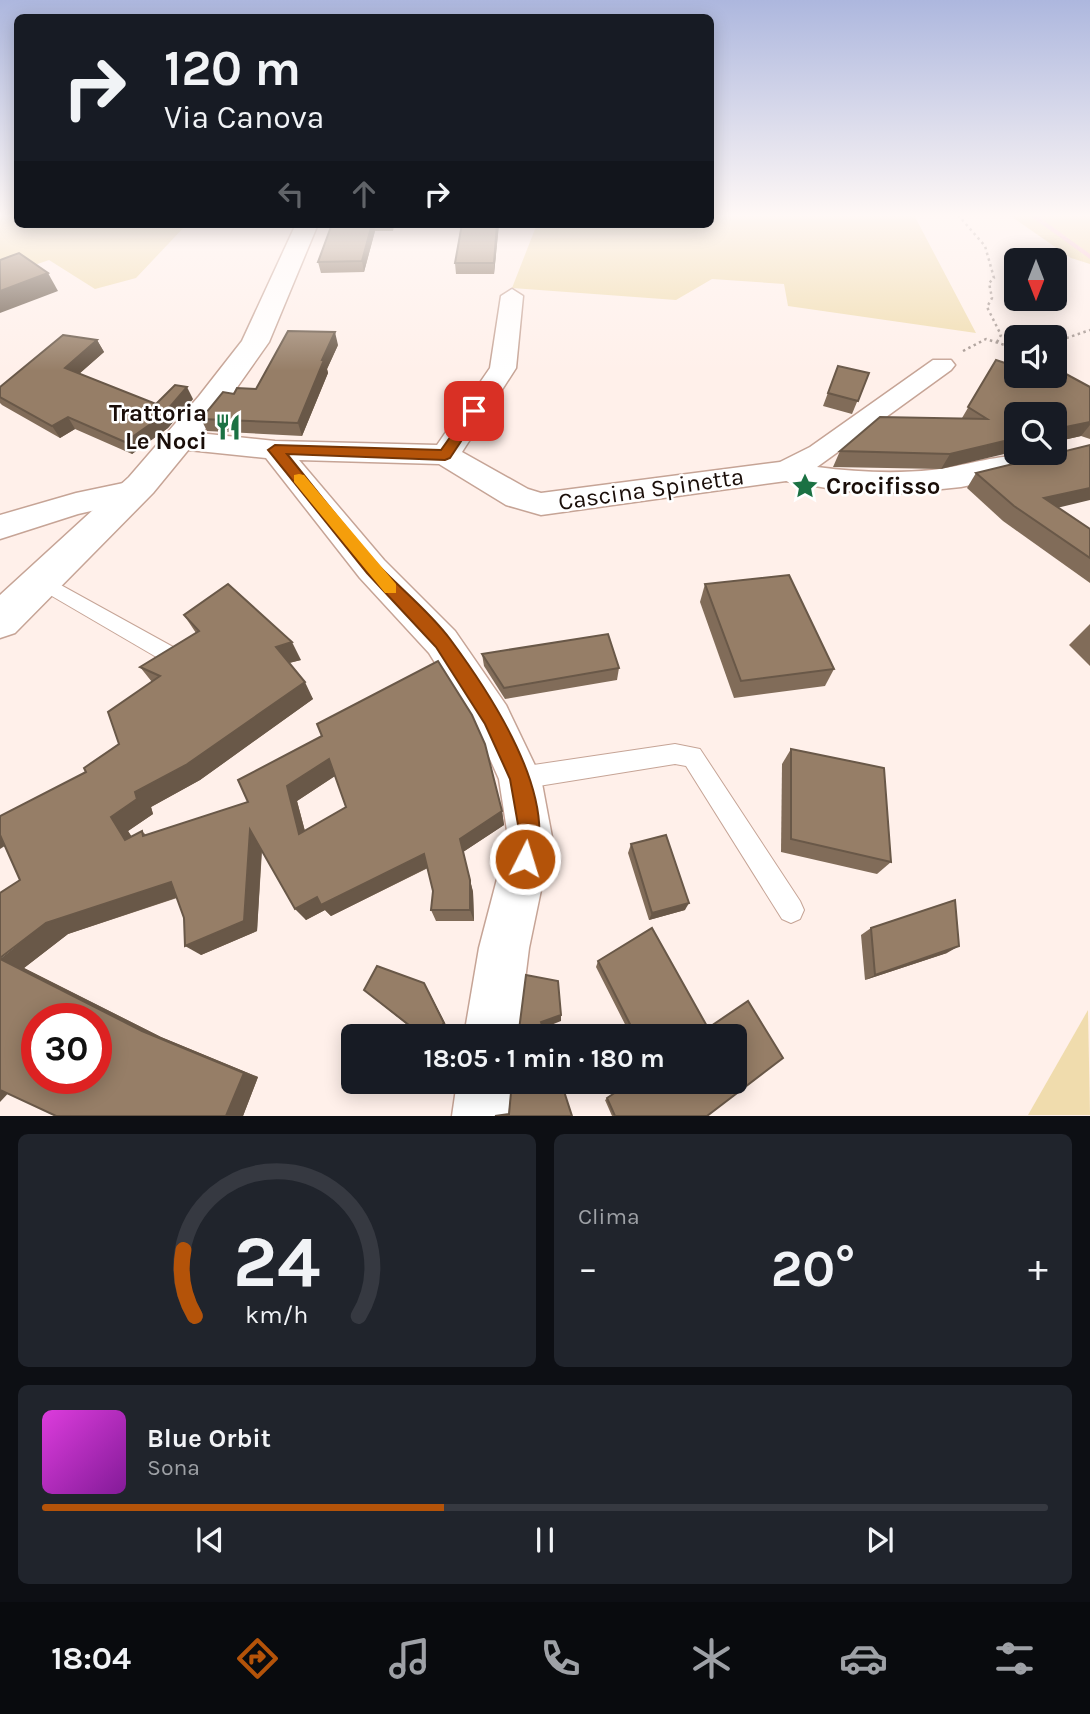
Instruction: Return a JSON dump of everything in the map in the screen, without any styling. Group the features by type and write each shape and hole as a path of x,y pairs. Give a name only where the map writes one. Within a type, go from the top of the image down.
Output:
{"main road":[{"path":"0,621 179,440 255,342 288,267"}],"street":[{"path":"179,440 275,450 445,455 503,368 512,296"},
{"name":"Cascina Spinetta","path":"445,455 517,497 541,504 786,471 820,454 942,365"},
{"path":"275,450 372,569 442,642 492,718 520,778 530,836 504,948 493,1024"},
{"name":"Cascina Spinetta","path":"786,471 818,480 941,482 1014,465"},
{"path":"0,527 76,504 125,496"},
{"path":"480,1115 483,1094"}],"lane":[{"path":"39,580 177,659"},
{"path":"520,778 675,754 692,756 791,911"}],"path":[{"path":"991,267 994,278 989,283 992,298 987,307 1001,335 996,344"},
{"path":"1067,338 1090,330"},
{"path":"942,365 973,344 986,339 1004,346"}],"shaded area":[{"path":"0,267 29,267 0,277"},
{"path":"60,267 146,267 136,278 95,289"},
{"path":"520,267 941,267 976,333 788,306 784,284 712,279 676,300 512,288"},
{"path":"1088,1010 1090,1115 1028,1115"}],"building":[{"path":"0,267 39,267 48,273 0,291"},
{"path":"288,331 335,332 298,423 201,419 223,392 234,394 237,388 256,389"},
{"path":"63,335 97,340 65,368 156,404 175,385 187,387 162,416 125,442 68,417 52,426 0,397 0,387"},
{"path":"996,360 1004,363 1004,388 1067,388 1067,375 1090,387 1090,422 1067,427 1067,402 1004,402 1004,441 950,454 840,451 880,417 987,419 968,407"},
{"path":"838,366 869,373 858,401 828,393"},
{"path":"1090,445 1090,488 1044,498 1090,529 1090,558 1014,506 976,473 1009,465 1067,465 1067,451"},
{"path":"789,575 834,669 741,681 705,584"},
{"path":"228,584 292,642 276,647 305,682 186,765 135,792 137,799 111,817 125,840 142,831 143,836 248,802 238,780 322,736 317,724 438,661 472,715 485,744 502,811 460,839 470,880 470,910 431,910 433,891 424,854 321,905 317,897 295,909 250,830 244,921 185,946 184,918 171,882 46,923 0,958 0,893 20,880 0,835 0,816 86,772 84,768 119,744 108,712 160,676 140,667 199,631 184,615","holes":["329,759 346,807 299,834 287,786"]},
{"path":"608,634 619,668 504,688 482,654"},
{"path":"791,749 884,768 891,862 791,839"},
{"path":"666,835 689,903 652,913 631,844"},
{"path":"955,900 959,946 875,975 871,928"},
{"path":"652,928 706,1024 630,1024 598,961"},
{"path":"0,959 87,1003 21,1003 21,1094 112,1094 112,1016 244,1073 226,1116 56,1116 0,1090"},
{"path":"377,966 424,983 444,1023 408,1024 364,990"},
{"path":"526,975 558,981 561,1015 541,1022 542,1024 520,1024"},
{"path":"748,1001 783,1058 747,1085 747,1024 714,1024"},
{"path":"511,1094 565,1094 572,1116 495,1116 509,1114"},
{"path":"613,1094 736,1094 707,1116 615,1116 607,1098"}],"slow traffic":[{"path":"299,478 372,569 391,588"}],"place":[{"name":"Trattoria Le Noci","path":"228,427"},
{"name":"Crocifisso","path":"805,486"}],"route":[{"path":"474,411 445,455 275,450 372,569 442,642 492,718 520,778 530,836 525,859"}]}
